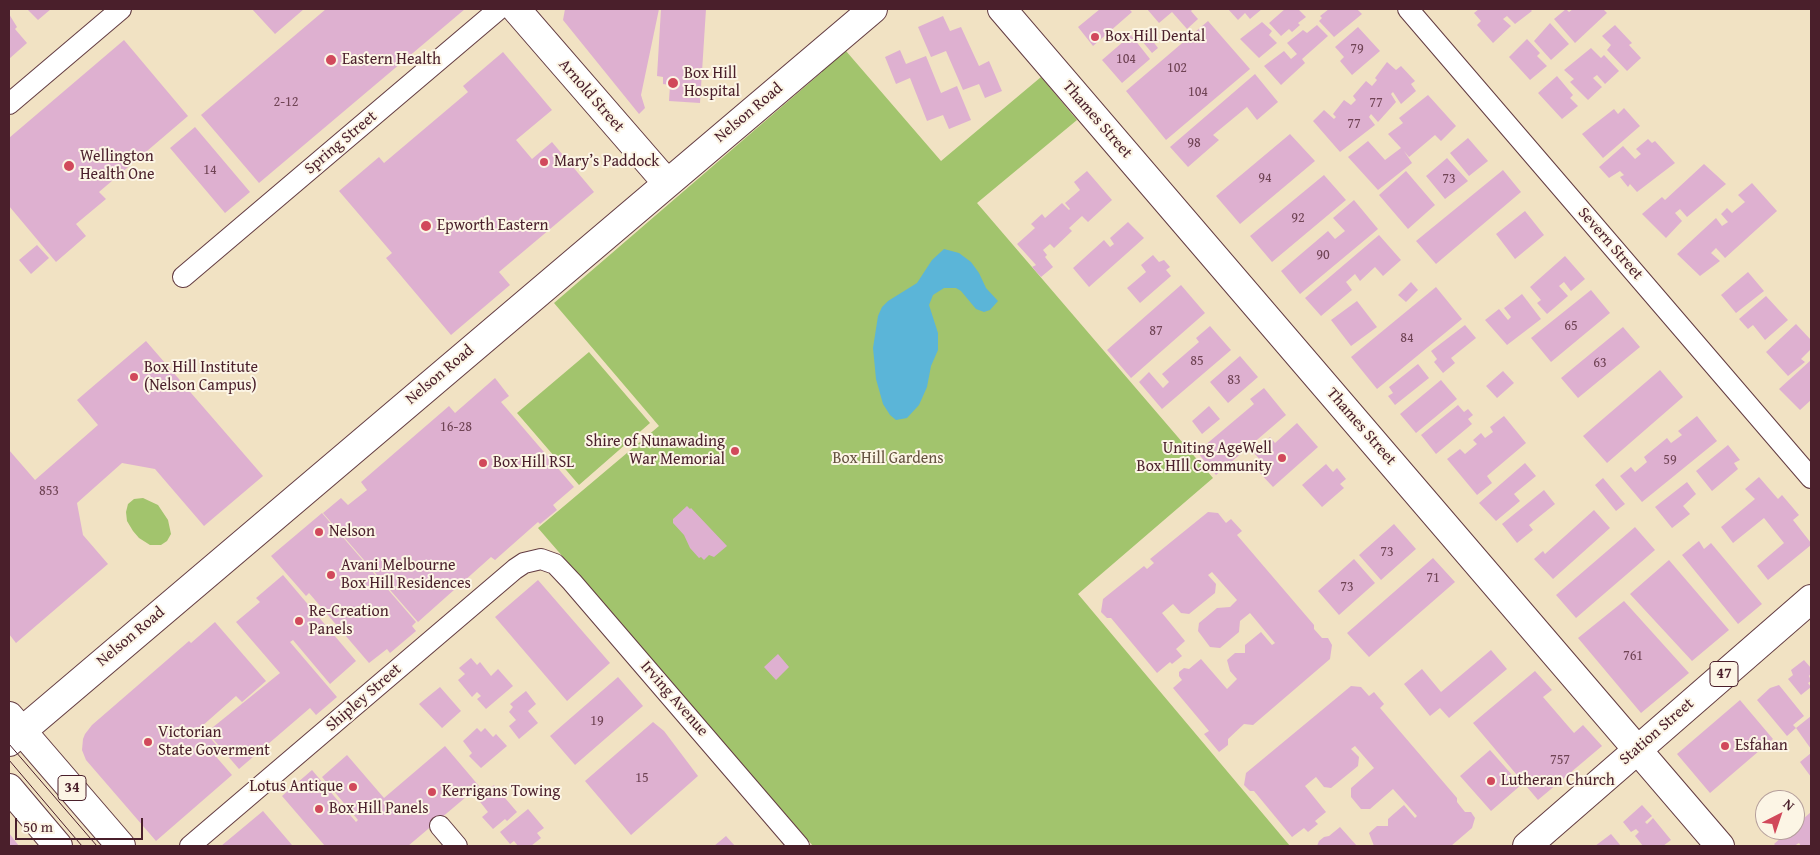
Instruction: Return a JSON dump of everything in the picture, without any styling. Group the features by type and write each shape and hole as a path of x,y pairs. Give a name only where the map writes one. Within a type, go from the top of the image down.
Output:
{"main road":[{"name":"Arnold Street","path":"516,9 667,183"},
{"name":"Nelson Road","path":"13,730 872,9"},
{"name":"Thames Street","path":"1002,9 1720,846"},
{"name":"Station Street","path":"1527,846 1811,599"},
{"name":"34","path":"13,730 121,846"},
{"path":"9,788 58,846"}],"street":[{"path":"9,104 121,9"},
{"name":"Spring Street","path":"183,276 499,9"},
{"name":"Severn Street","path":"1408,9 1811,478"},
{"name":"Shipley Street","path":"190,846 515,569 524,563 542,560"},
{"name":"Irving Avenue","path":"542,560 555,564 572,582 799,846"},
{"path":"440,826 457,846"}],"green space":[{"name":"Box Hill Gardens","path":"846,51 941,161 1041,77 1077,120 977,203 1213,478 1078,594 1290,846 813,846 538,528 659,426 554,303 822,72 822,62 831,54 839,57"},
{"path":"589,352 650,423 579,485 517,413"},
{"path":"143,498 158,505 168,520 171,534 167,541 161,545 150,545 139,538 127,521 126,512 128,504 134,499"}],"water":[{"path":"944,249 959,253 971,262 986,288 998,301 990,310 984,312 976,309 961,291 956,288 944,288 933,295 929,305 938,333 938,350 931,366 927,387 919,405 907,418 896,420 890,415 883,404 876,379 873,348 878,316 882,307 888,301 917,283 932,260"}],"building":[{"path":"27,9 51,9 38,20"},
{"path":"252,9 304,9 275,34"},
{"name":"Eastern Health","path":"326,9 465,9 259,183 201,115"},
{"path":"565,9 659,9 641,95 645,108 639,114 563,20"},
{"path":"661,9 706,9 700,103 669,101 670,85 663,84 663,77 657,76"},
{"name":"Box Hill Dental","path":"1100,9 1129,9 1132,12 1093,46 1078,27"},
{"path":"1147,9 1193,9 1191,11 1198,19 1187,29 1172,12 1159,23"},
{"path":"1228,9 1262,9 1250,19 1245,13 1238,20"},
{"path":"1285,9 1298,9 1306,17 1298,23 1300,25 1292,32 1289,29 1281,36 1269,23"},
{"path":"1329,9 1357,9 1362,14 1334,37 1319,21 1322,18 1320,16"},
{"path":"1479,9 1530,9 1532,11 1515,24 1507,16 1503,19 1511,26 1493,43 1477,25 1481,21 1474,13"},
{"path":"1566,9 1569,12 1573,9 1603,9 1607,13 1575,43 1554,19"},
{"path":"9,14 17,27 15,29 27,43 9,59"},
{"path":"943,16 950,31 961,27 979,66 989,61 1002,91 985,98 979,84 963,90 946,51 931,57 918,27"},
{"path":"1208,21 1250,69 1166,140 1126,91"},
{"path":"1262,22 1272,31 1269,35 1277,43 1259,58 1240,39"},
{"path":"1550,23 1569,44 1551,60 1534,41"},
{"path":"1317,25 1328,36 1302,59 1305,63 1281,85 1264,66 1284,51 1291,59 1297,54 1287,43 1303,30 1307,33"},
{"path":"1615,25 1632,43 1629,45 1641,58 1627,71 1607,50 1611,45 1602,36"},
{"path":"1358,27 1380,51 1352,75 1340,61 1344,57 1335,47"},
{"path":"1131,35 1150,59 1122,83 1102,60"},
{"path":"1149,36 1158,48 1152,53 1142,41"},
{"path":"1527,39 1540,53 1537,56 1547,66 1530,80 1509,57"},
{"name":"Wellington Health One","path":"124,40 188,116 99,192 106,199 76,224 86,236 56,262 9,206 9,138"},
{"path":"1591,48 1601,58 1604,55 1619,71 1605,84 1597,75 1593,78 1602,87 1588,100 1570,82 1574,79 1564,70"},
{"path":"900,50 906,64 926,56 941,93 957,86 971,120 949,129 943,115 927,121 910,78 896,84 885,57"},
{"path":"503,52 552,110 516,140 532,159 552,142 594,192 499,272 510,285 451,335 386,258 392,253 339,191 379,157 384,163 468,92 463,86"},
{"path":"1387,62 1396,70 1401,66 1415,81 1411,84 1416,91 1401,104 1393,92 1391,94 1396,102 1378,122 1371,114 1369,117 1375,125 1340,152 1313,121 1324,110 1334,119 1336,117 1333,114 1344,100 1351,105 1356,100 1353,96 1366,81 1372,86 1377,80 1375,78"},
{"path":"1255,74 1278,102 1257,120 1247,107 1213,135 1219,140 1188,167 1170,147"},
{"path":"1557,76 1573,95 1570,98 1578,106 1562,119 1538,93"},
{"path":"1428,95 1456,126 1441,141 1435,135 1409,157 1404,151 1412,163 1378,190 1348,157 1368,141 1385,160 1401,148 1388,134 1403,123 1399,118"},
{"path":"1624,108 1640,126 1603,158 1582,134 1614,109 1618,114"},
{"path":"195,127 250,192 225,213 170,148"},
{"path":"1290,134 1315,161 1240,224 1216,196"},
{"path":"1468,138 1488,161 1469,176 1450,153"},
{"path":"1648,139 1652,143 1655,141 1675,163 1637,192 1630,184 1628,187 1620,177 1624,175 1620,171 1609,178 1599,167 1623,146 1635,159 1641,154 1636,149"},
{"path":"1447,158 1468,181 1445,199 1426,176"},
{"path":"1704,164 1726,184 1687,217 1680,209 1675,213 1682,221 1666,238 1642,214 1662,197 1665,200"},
{"path":"1503,170 1521,192 1436,264 1416,241"},
{"path":"1087,171 1112,200 1088,222 1082,216 1069,228 1072,231 1054,248 1050,244 1043,250 1047,255 1045,257 1053,267 1041,277 1032,267 1036,265 1017,244 1035,228 1031,224 1042,214 1045,218 1062,203 1070,209 1065,203 1080,190 1074,182"},
{"path":"1406,171 1435,205 1408,229 1379,195"},
{"path":"1324,175 1346,200 1272,262 1250,236"},
{"path":"1752,183 1777,211 1725,258 1716,248 1711,253 1720,261 1700,276 1677,254 1716,218 1722,226 1728,222 1721,214 1727,208 1732,213 1745,202 1738,195"},
{"path":"1354,200 1378,229 1300,294 1281,271 1328,231 1335,239 1345,231 1333,218"},
{"path":"1525,211 1544,235 1515,259 1496,234"},
{"path":"1128,222 1144,238 1089,287 1073,268 1104,240 1110,247 1114,244 1110,238"},
{"path":"1379,235 1401,260 1383,276 1375,267 1360,281 1355,274 1346,282 1352,290 1321,316 1305,298"},
{"path":"37,245 49,258 31,274 19,260"},
{"path":"1153,255 1159,262 1164,260 1170,267 1166,270 1171,276 1140,303 1127,288 1146,272 1141,265"},
{"path":"1565,256 1585,279 1571,291 1564,282 1559,286 1568,296 1547,314 1537,303 1541,300 1530,287"},
{"path":"1748,272 1764,291 1736,313 1721,295"},
{"path":"1411,282 1418,290 1406,302 1398,295"},
{"path":"1181,285 1205,313 1131,378 1107,350"},
{"path":"1436,287 1462,319 1377,389 1351,357"},
{"path":"1591,290 1610,313 1551,362 1531,338"},
{"path":"1522,294 1541,319 1507,345 1485,320 1499,309 1508,320 1511,317 1504,308"},
{"path":"1766,296 1788,320 1765,340 1753,325 1748,329 1739,319"},
{"path":"1357,301 1377,327 1351,346 1331,320"},
{"path":"1796,324 1811,340 1811,349 1801,359 1805,362 1788,376 1766,352"},
{"path":"1465,325 1476,338 1451,358 1455,363 1443,373 1434,362 1437,359 1431,351"},
{"path":"1210,326 1231,350 1162,409 1139,382 1149,372 1163,388 1169,382 1162,374 1199,342 1196,338"},
{"path":"1623,327 1640,347 1578,398 1561,378"},
{"path":"146,341 263,476 204,526 155,469 122,463 77,503 83,535 108,564 16,643 9,634 9,450 35,480 98,425 77,400"},
{"path":"1240,356 1258,377 1228,403 1210,382"},
{"path":"1811,360 1811,400 1800,410 1779,389"},
{"path":"1418,364 1429,378 1395,405 1388,396 1393,393 1389,387"},
{"path":"1660,370 1683,397 1607,463 1583,436"},
{"path":"1503,371 1514,383 1497,398 1486,386"},
{"name":"Box Hill RSL","path":"495,378 509,396 501,402 574,487 553,505 557,510 540,524 538,522 495,560 491,557 418,622 323,513 341,498 348,505 367,490 361,482 449,406 455,413"},
{"path":"1441,380 1457,399 1416,433 1400,414"},
{"path":"1264,388 1286,415 1216,475 1197,452 1254,404 1250,399"},
{"path":"1458,405 1464,412 1468,409 1473,415 1468,419 1472,424 1436,454 1421,435"},
{"path":"1209,406 1220,419 1202,434 1192,421"},
{"path":"1504,416 1526,443 1487,476 1492,483 1477,495 1447,459 1460,449 1465,454 1477,444 1473,440 1481,433 1485,438 1493,432 1490,427"},
{"path":"1697,416 1717,441 1642,502 1620,476 1631,467 1635,472 1647,462 1644,457 1667,438 1671,443 1682,435 1678,431"},
{"name":"Uniting AgeWell Box HIll Community","path":"1297,423 1318,447 1273,487 1258,471 1265,465 1253,452 1270,437 1275,443"},
{"path":"1728,445 1740,460 1734,463 1738,469 1712,491 1696,471"},
{"path":"1525,463 1536,476 1514,494 1520,501 1496,521 1479,503"},
{"path":"1326,464 1333,472 1337,468 1346,479 1340,484 1344,488 1322,507 1302,485"},
{"path":"1759,477 1778,499 1782,495 1799,515 1793,520 1811,543 1811,545 1768,580 1757,566 1784,543 1764,518 1733,543 1721,527 1755,499 1745,489"},
{"path":"1603,478 1625,504 1616,511 1595,485"},
{"path":"1687,482 1696,494 1683,506 1690,514 1672,528 1655,507"},
{"path":"1544,490 1555,504 1529,525 1533,530 1517,543 1502,524"},
{"path":"687,506 727,546 714,557 709,555 704,560 701,557 699,558 690,548 684,535 673,523 673,519"},
{"path":"1594,510 1610,528 1553,579 1534,559 1543,551 1545,554"},
{"path":"1208,512 1218,513 1226,523 1231,519 1242,531 1237,535 1314,625 1314,629 1322,638 1328,638 1332,645 1330,659 1253,725 1244,724 1228,739 1228,745 1219,752 1204,734 1209,731 1173,688 1182,680 1179,672 1184,668 1189,669 1201,659 1227,689 1237,679 1230,671 1227,660 1235,653 1245,653 1245,645 1261,632 1272,645 1275,643 1250,613 1240,621 1239,632 1220,648 1210,647 1198,631 1199,623 1217,608 1230,607 1237,600 1212,572 1208,575 1216,584 1215,593 1189,614 1181,613 1173,604 1162,613 1185,641 1176,649 1182,656 1172,664 1170,662 1157,673 1111,618 1107,618 1101,612 1103,599 1144,566 1147,569 1154,563 1150,559"},
{"name":"Avani Melbourne Box Hill Residences","path":"322,513 416,622 412,626 416,631 390,653 387,649 369,663 309,593 306,596 271,556"},
{"path":"1394,524 1416,549 1381,580 1359,555"},
{"path":"1635,527 1655,550 1576,618 1556,595"},
{"path":"1699,541 1704,549 1711,543 1762,604 1738,624 1682,555"},
{"path":"1433,558 1455,582 1369,657 1347,633"},
{"path":"1354,559 1375,583 1339,615 1318,591"},
{"path":"1669,560 1729,630 1692,661 1630,594"},
{"path":"283,575 356,661 330,684 293,640 290,642 337,697 316,715 310,708 239,769 207,732 280,673 236,622 260,602 256,598"},
{"path":"538,580 610,663 567,701 495,617"},
{"path":"1624,601 1689,673 1641,713 1578,638"},
{"name":"Victorian State Goverment","path":"215,622 266,681 242,702 236,696 201,727 218,747 212,752 232,775 156,841 86,760 82,750 83,739 92,725 189,641 191,643"},
{"path":"1491,650 1507,669 1449,718 1440,708 1430,716 1404,684 1422,669 1441,692"},
{"path":"778,654 789,667 776,680 764,667"},
{"path":"471,658 477,665 480,662 491,676 498,669 513,686 486,709 477,699 481,696 477,692 472,697 458,680 465,674 459,668"},
{"path":"1804,660 1811,668 1809,676 1811,681 1808,683 1811,687 1801,695 1788,679 1793,675 1791,670"},
{"path":"1535,671 1552,690 1543,697 1574,733 1583,725 1602,746 1538,800 1473,723"},
{"path":"618,677 643,706 575,765 550,736"},
{"path":"1779,685 1804,716 1793,725 1796,728 1787,736 1757,700 1770,688"},
{"path":"1351,686 1361,687 1369,696 1374,692 1384,704 1380,708 1457,798 1457,802 1465,812 1471,812 1475,818 1472,828 1451,846 1374,846 1369,833 1377,826 1388,826 1388,819 1404,805 1415,818 1417,816 1393,789 1370,809 1361,809 1351,797 1351,788 1374,768 1355,746 1351,749 1359,757 1358,766 1331,788 1324,787 1316,777 1305,786 1326,812 1315,821 1318,824 1308,832 1304,828 1292,837 1254,791 1250,791 1244,785 1246,773"},
{"path":"440,687 461,711 442,728 419,704"},
{"path":"526,691 536,704 528,711 538,723 519,739 509,726 516,720 509,712 513,707 510,704"},
{"name":"Esfahan","path":"1740,700 1773,739 1710,793 1677,754"},
{"path":"1811,716 1811,749 1796,728"},
{"path":"653,722 664,731 698,776 631,835 585,781"},
{"path":"477,728 481,732 485,728 493,737 496,734 507,746 481,768 469,756 472,753 463,741"},
{"path":"445,746 479,786 408,846 325,846 282,796 312,770 356,822 358,820 322,777 347,755 384,798"},
{"name":"Lutheran Church","path":"1490,750 1521,785 1491,811 1460,776"},
{"path":"1811,753 1811,777 1800,762"},
{"path":"494,785 517,812 507,821 505,819 493,829 482,817 488,812 477,798"},
{"path":"1642,805 1652,816 1645,822 1647,824 1653,818 1671,840 1663,846 1643,846 1635,836 1639,832 1636,829 1631,832 1623,822"},
{"path":"528,809 544,828 537,833 541,838 531,846 518,846 514,841 510,844 500,832"},
{"path":"263,811 291,846 221,846"},
{"path":"1811,812 1811,845 1801,846 1799,843 1794,846 1776,846 1774,844 1779,840 1805,840 1805,817"},
{"path":"1340,827 1357,846 1317,846 1319,841"},
{"path":"9,833 19,846 9,846"},
{"path":"1611,834 1621,846 1595,846"},
{"path":"726,836 735,846 714,846"}],"tram line":[{"path":"9,744 97,846"},
{"path":"9,760 82,846"}],"place":[{"name":"Box Hill Dental","path":"1095,37"},
{"name":"Eastern Health","path":"331,60"},
{"name":"Box Hill Hospital","path":"673,83"},
{"name":"Mary’s Paddock","path":"544,162"},
{"name":"Wellington Health One","path":"69,166"},
{"name":"Epworth Eastern","path":"426,226"},
{"name":"Box Hill Institute (Nelson Campus)","path":"134,377"},
{"name":"Shire of Nunawading War Memorial","path":"735,451"},
{"name":"Uniting AgeWell Box HIll Community","path":"1282,458"},
{"name":"Box Hill RSL","path":"483,463"},
{"name":"Nelson","path":"319,532"},
{"name":"Avani Melbourne Box Hill Residences","path":"331,575"},
{"name":"Re-Creation Panels","path":"299,621"},
{"name":"Victorian State Goverment","path":"148,742"},
{"name":"Esfahan","path":"1725,746"},
{"name":"Lutheran Church","path":"1491,781"},
{"name":"Lotus Antique","path":"353,787"},
{"name":"Kerrigans Towing","path":"432,792"},
{"name":"Box Hill Panels","path":"319,809"}]}
